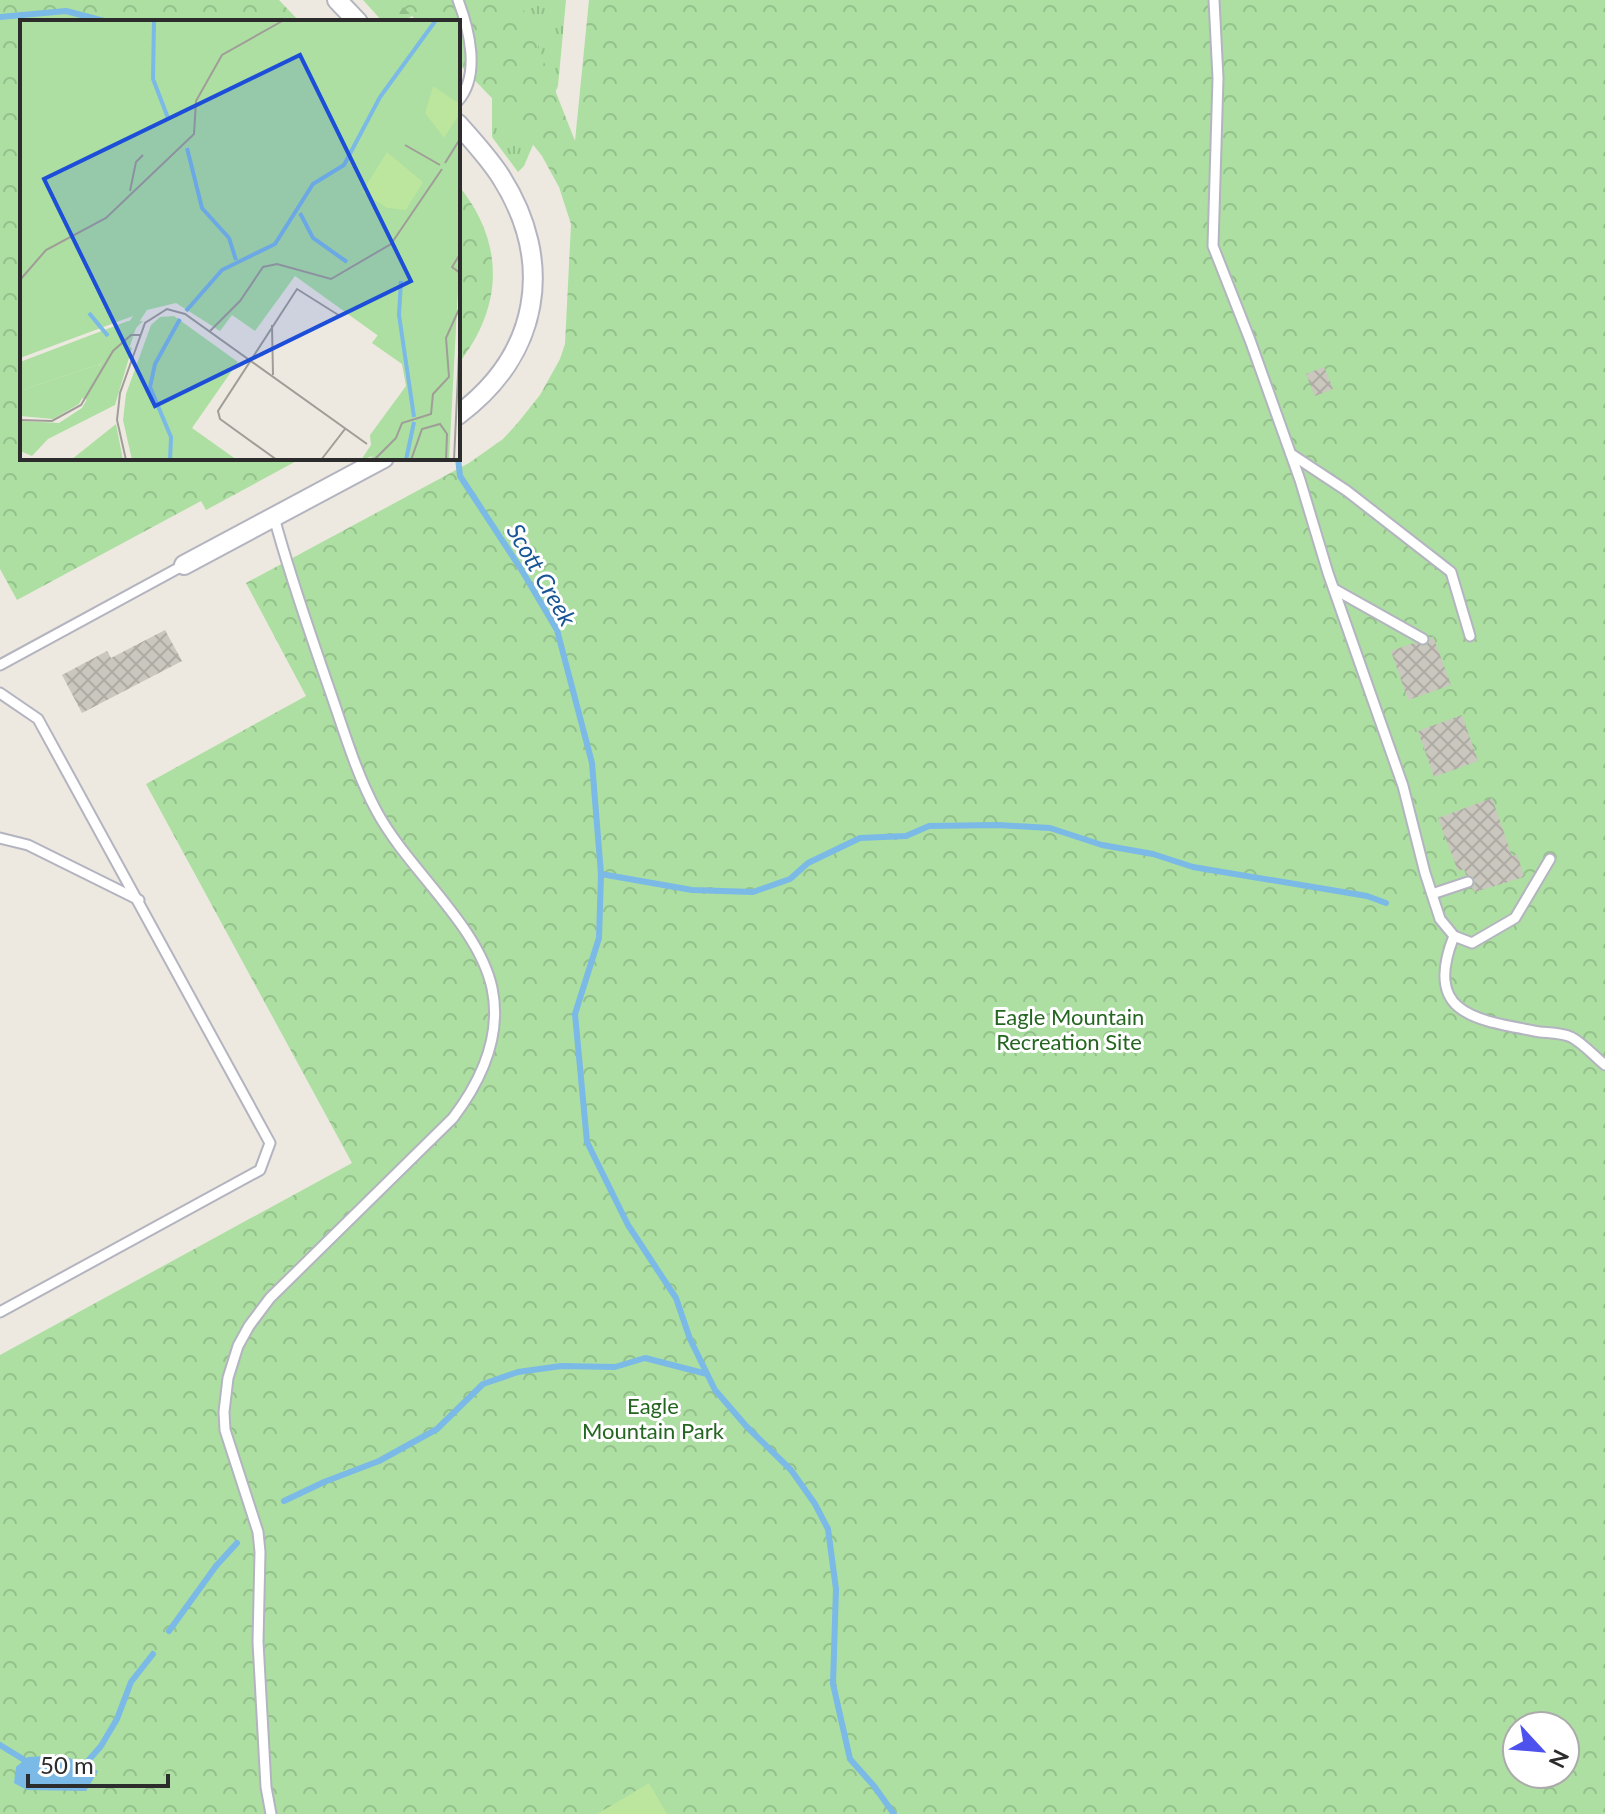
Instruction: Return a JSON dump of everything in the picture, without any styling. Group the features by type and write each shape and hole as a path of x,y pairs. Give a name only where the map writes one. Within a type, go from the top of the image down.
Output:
{"street":[{"path":"337,0 356,20"},
{"path":"460,126 488,159 512,197 529,238 534,276 533,299 525,328 508,364 481,396 460,413"},
{"path":"184,565 380,460"}],"lane":[{"path":"458,0 467,25 470,64 468,90 460,99"},
{"path":"1214,0 1218,78 1213,246 1291,454 1334,589 1403,786 1440,919 1454,936 1472,943 1515,918 1550,859"},
{"path":"1291,454 1347,491 1451,572 1470,636"},
{"path":"271,1814 266,1787 258,1642 260,1552 254,1515 225,1430 225,1395 231,1365 249,1326 270,1298 453,1118 468,1098 489,1051 494,1010 492,988 479,954 388,831 363,784 297,598 274,517"},
{"path":"0,665 184,565"},
{"path":"1334,589 1423,639"},
{"path":"0,693 38,719 270,1143 260,1170 0,1312"},
{"path":"0,838 28,845 139,900"},
{"path":"1432,894 1468,882"},
{"path":"1454,936 1445,959 1444,984 1457,1007 1479,1021 1571,1037 1605,1065"}],"green space":[{"path":"0,0 279,0 298,20 20,20 20,460 298,460 206,510 201,501 17,600 0,569"},
{"path":"363,0 426,0 408,18 381,20"},
{"name":"Eagle Mountain Recreation Site","path":"396,0 517,0 575,141 589,0 1605,0 1605,1814 0,1814 0,1355 352,1163 146,784 306,696 246,583 469,463 503,439 540,395 565,344 571,224 559,187 542,156 516,123 460,65 460,20 416,20"},
{"path":"481,0 566,0 558,86 524,166 518,172 492,137 492,52"},
{"path":"460,188 484,229 491,251 493,274 491,297 473,342 460,361"},
{"path":"649,1783 667,1814 597,1814"}],"water":[{"path":"63,1755 98,1771 86,1791 27,1790 14,1783 16,1767 28,1757"}],"building":[{"path":"1324,367 1333,389 1315,396 1306,374"},
{"path":"165,630 182,661 82,713 62,675 107,651 111,658"},
{"path":"1433,636 1451,685 1408,700 1391,651 1414,643 1426,646"},
{"path":"1462,715 1478,761 1434,777 1418,731"},
{"path":"1492,798 1512,856 1517,854 1524,877 1475,892 1472,888 1475,883 1473,877 1466,875 1464,869 1458,871 1438,818"}],"waterway":[{"name":"Scott Creek","path":"0,17 66,11 100,20"},
{"path":"458,460 460,476 557,630 592,763 601,874 599,938 575,1014 587,1142 628,1225 676,1298 690,1339 715,1390 791,1470 828,1529 836,1589 833,1684 850,1759 894,1814"},
{"path":"601,874 692,890 753,892 790,879 808,863 860,838 906,836 929,826 998,825 1050,828 1102,845 1153,854 1193,867 1367,896 1386,903"},
{"path":"284,1501 379,1461 437,1429 483,1384 518,1372 561,1366 615,1367 645,1358 707,1374"},
{"path":"169,1631 216,1566 237,1543"},
{"path":"80,1770 101,1746 117,1719 131,1682 153,1654"},
{"path":"0,1745 31,1764"}],"park label":[{"name":"Eagle Mountain Park","path":"653,1418"}]}
